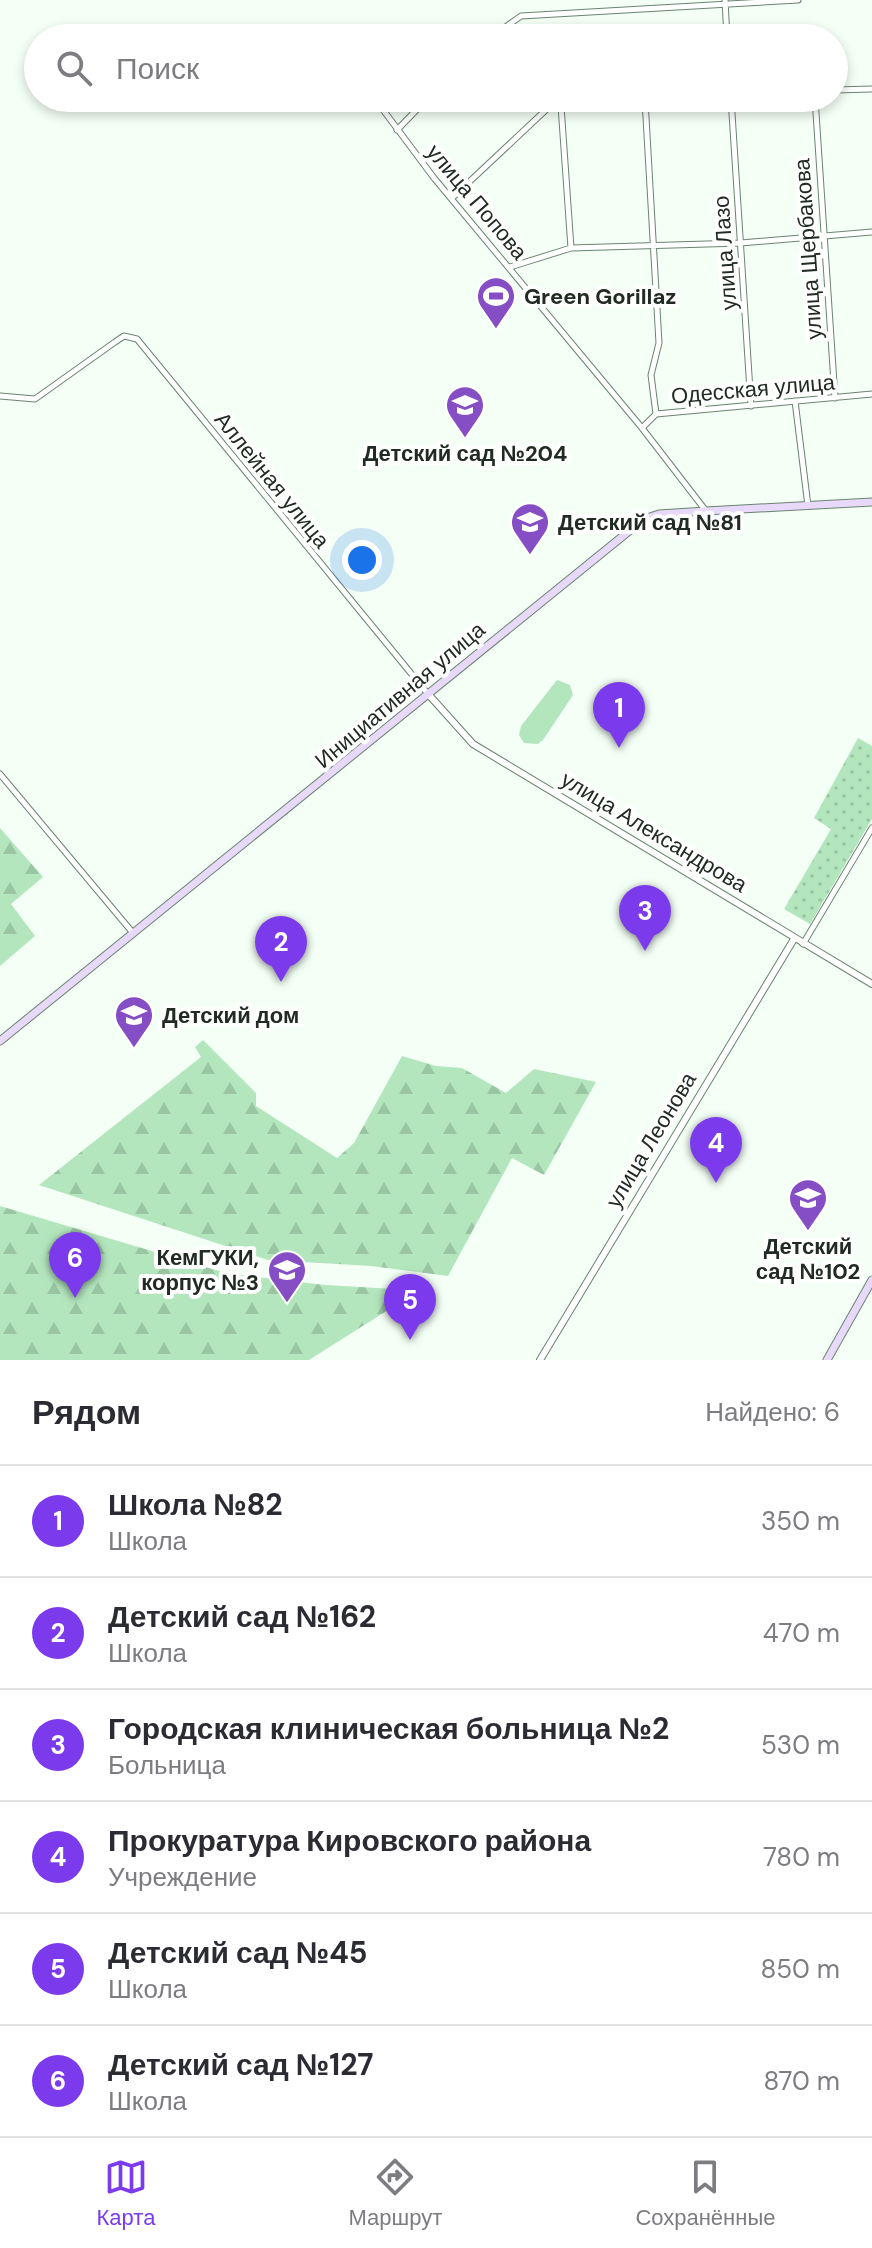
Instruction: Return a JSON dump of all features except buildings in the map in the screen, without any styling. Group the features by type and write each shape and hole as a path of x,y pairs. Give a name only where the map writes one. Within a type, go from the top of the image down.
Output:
{"main road":[{"name":"Инициативная улица","path":"0,1041 644,519 659,514 872,502"},
{"path":"827,1360 872,1280"}],"street":[{"path":"510,24 521,16 798,0"},
{"path":"725,2 726,24"},
{"path":"848,90 872,89"},
{"name":"улица Попова","path":"384,112 706,511"},
{"path":"397,130 414,112"},
{"path":"452,198 542,112"},
{"path":"561,112 571,248"},
{"path":"646,112 659,343 651,375 656,414"},
{"name":"улица Лазо","path":"732,112 751,406"},
{"name":"улица Щербакова","path":"816,112 835,398"},
{"path":"510,267 571,248 653,243 741,243 872,232"},
{"name":"Аллейная улица","path":"0,396 35,399 124,336 137,339 429,695"},
{"name":"Одесская улица","path":"642,428 656,414 872,394"},
{"path":"795,401 808,506"},
{"name":"улица Александрова","path":"429,695 473,744 872,984"},
{"path":"0,774 133,933"},
{"path":"803,944 872,828"},
{"name":"улица Леонова","path":"540,1360 794,939"}],"green space":[{"path":"557,680 570,685 573,695 543,740 538,744 524,743 519,735 521,726"},
{"path":"858,738 872,746 872,819 810,924 784,909 831,829 814,818"},
{"path":"0,828 43,877 11,904 35,936 0,966"},
{"path":"203,1040 256,1093 256,1106 337,1158 354,1143 402,1056 436,1066 462,1068 506,1093 534,1069 596,1082 544,1175 512,1158 448,1276 371,1266 268,1260 39,1185 201,1057 195,1047"},
{"path":"0,1206 226,1273 325,1285 413,1290 396,1305 309,1360 0,1360"}],"place":[{"name":"Green Gorillaz","path":"496,330"},
{"name":"Детский сад №204","path":"465,439"},
{"name":"Детский сад №81","path":"530,556"},
{"name":"Школа №82","path":"619,748"},
{"name":"Городская клиническая больница №2","path":"645,951"},
{"name":"Детский сад №162","path":"281,982"},
{"name":"Детский дом","path":"134,1049"},
{"name":"Прокуратура Кировского района","path":"716,1183"},
{"name":"Детский сад №102","path":"808,1232"},
{"name":"Детский сад №127","path":"75,1298"},
{"name":"КемГУКИ, корпус №3","path":"287,1304"},
{"name":"Детский сад №45","path":"410,1340"}]}
